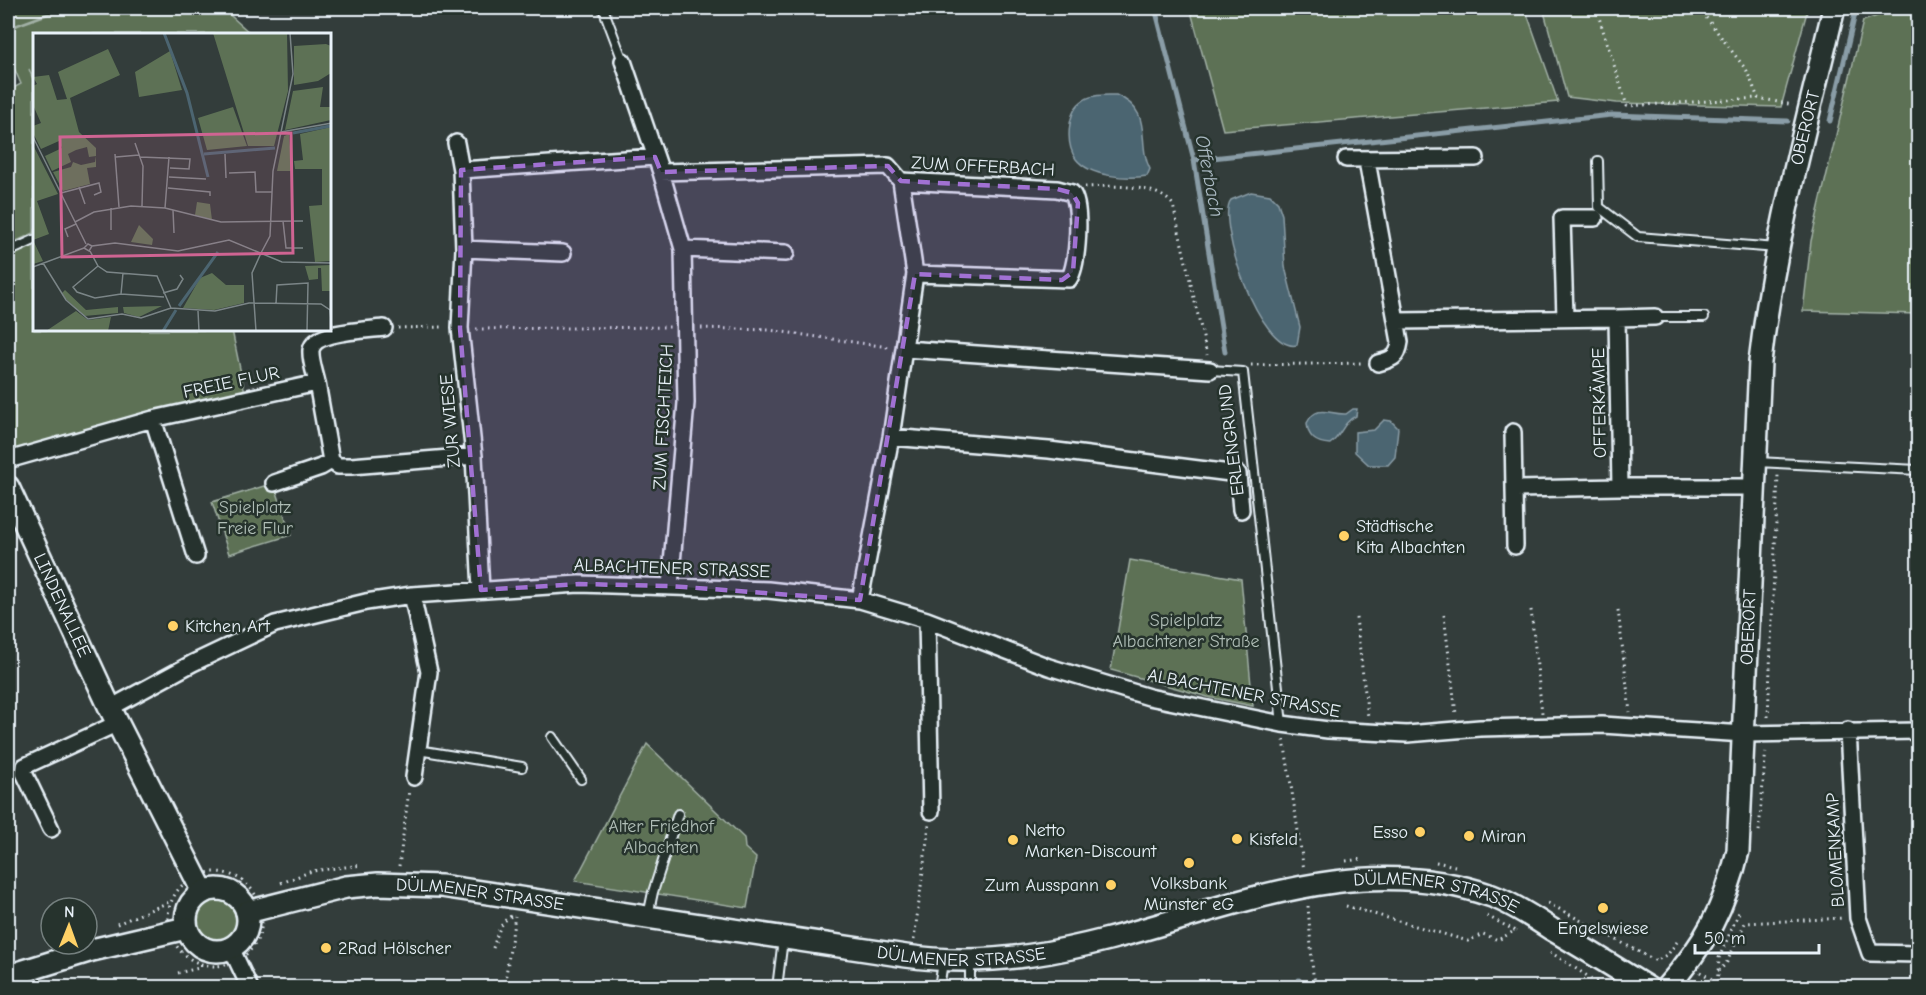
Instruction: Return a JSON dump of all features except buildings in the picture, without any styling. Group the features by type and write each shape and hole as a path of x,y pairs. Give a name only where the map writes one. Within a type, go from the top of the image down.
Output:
{"main road":[{"name":"OBERORT","path":"1666,987 1693,958 1715,923 1730,884 1738,851 1760,362 1767,303 1778,248 1834,8"},
{"name":"LINDENALLEE","path":"8,487 114,715 198,884"},
{"name":"DÜLMENER STRASSE","path":"247,912 346,886 402,884 467,889 783,938 970,961 1034,955 1088,944 1305,879 1394,878 1448,884 1493,897 1528,915 1648,987"},
{"path":"198,884 225,890 235,895 247,912 240,950 205,949 196,944 186,928 188,907 198,884"},
{"path":"8,976 92,950 186,928"}],"street":[{"name":"ZUM FISCHTEICH","path":"623,62 661,172 683,249 686,403 670,586"},
{"name":"ZUR WIESE","path":"456,143 461,170 464,249 460,328 474,456 481,590"},
{"path":"461,170 655,157"},
{"path":"1346,159 1367,161 1476,158"},
{"path":"1367,161 1400,342 1399,353 1394,359 1378,363"},
{"name":"ZUM OFFERBACH","path":"661,172 888,166 901,181 915,274 891,436 860,600"},
{"name":"ZUM OFFERBACH","path":"901,181 1057,189 1072,193 1078,203 1075,262 1069,279 915,274"},
{"path":"1565,318 1562,218 1594,218"},
{"path":"464,249 563,253"},
{"path":"683,249 786,253"},
{"path":"1398,321 1655,317"},
{"name":"OFFERKÄMPE","path":"1617,318 1620,488"},
{"path":"384,328 321,337 313,344 311,352 331,461 338,466 351,466 474,456"},
{"name":"ERLENGRUND","path":"905,349 1210,370"},
{"name":"FREIE FLUR","path":"8,460 153,419 317,383"},
{"path":"153,419 196,556"},
{"path":"1513,432 1515,546"},
{"name":"ERLENGRUND","path":"891,436 1050,450 1238,474 1241,510"},
{"path":"274,483 321,467 331,461"},
{"path":"1515,489 1755,487"},
{"name":"ALBACHTENER STRASSE","path":"114,715 193,663 275,624 366,602 412,595 579,584 768,590 860,600 927,620 1049,667 1138,693 1282,724 1370,734 1544,726 1632,726 1745,734"},
{"path":"412,595 429,672 414,777"},
{"path":"927,620 931,811"},
{"path":"51,829 24,773 25,766 114,715"},
{"path":"1745,734 1848,730 1918,731"},
{"name":"BLOMENKAMP","path":"1848,730 1858,918 1869,953 1918,954"},
{"path":"240,950 250,987"}],"lane":[{"name":"ZUM FISCHTEICH","path":"603,8 623,62"},
{"path":"1917,8 1918,33"},
{"path":"1598,161 1599,207 1638,237 1778,248"},
{"path":"8,252 33,240"},
{"path":"1655,317 1704,317"},
{"name":"ERLENGRUND","path":"1210,370 1243,372 1282,724"},
{"path":"1756,462 1918,470"},
{"path":"552,737 581,779"},
{"path":"418,750 522,767"},
{"path":"648,917 653,892 678,814"},
{"path":"777,987 783,938"},
{"path":"939,987 943,959"},
{"path":"970,961 970,987"}],"path":[{"path":"1596,8 1627,106 1758,98 1810,108"},
{"path":"1699,8 1747,70 1758,98"},
{"path":"1072,193 1085,186 1152,190 1168,198 1173,205 1210,370"},
{"path":"384,328 769,330 905,349"},
{"path":"1243,372 1248,365 1378,363"},
{"path":"1531,610 1544,726"},
{"path":"1618,610 1632,726"},
{"path":"1444,615 1457,730"},
{"path":"1356,618 1370,734"},
{"path":"1282,724 1305,879 1313,974 1317,987"},
{"path":"399,866 411,783 414,777"},
{"path":"924,941 914,940 931,811"},
{"path":"1344,861 1364,860"},
{"path":"1433,862 1466,870"},
{"path":"277,884 312,871 364,865"},
{"path":"392,866 411,868"},
{"path":"115,925 171,902 220,873 240,879 256,893"},
{"path":"1305,879 1318,902"},
{"path":"1297,907 1305,879"},
{"path":"1544,901 1640,955 1656,961 1668,954"},
{"path":"167,916 171,902"},
{"path":"1346,906 1468,941 1483,934 1498,940 1516,930"},
{"path":"504,912 525,915"},
{"path":"493,948 504,920 515,914"},
{"path":"504,987 515,914"},
{"path":"1486,915 1526,937"},
{"path":"1718,987 1717,973 1726,964 1745,923 1858,918"},
{"path":"240,950 263,929 270,927"},
{"path":"179,950 202,964 217,965"},
{"path":"1546,950 1606,987"},
{"path":"178,973 200,968 202,964"}],"highlighted area":[{"path":"655,157 661,172 888,166 901,181 1057,189 1072,193 1078,203 1073,272 1062,280 915,274 860,600 670,586 579,584 481,590 460,328 461,170"}],"green space":[{"path":"8,8 62,8 8,28"},
{"path":"66,8 222,8 250,33 33,33 33,78 29,69 33,79 33,233 8,245 8,91 21,84 8,54 8,29"},
{"path":"1190,8 1525,8 1558,102 1223,130"},
{"path":"1543,8 1808,8 1781,107 1617,103 1567,97"},
{"path":"1900,8 1911,8 1918,172 1918,314 1803,311 1811,241 1863,21"},
{"path":"33,244 33,332 232,332 245,393 125,418 22,451 10,447 8,256"},
{"name":"Spielplatz Freie Flur","path":"274,483 291,535 229,554 212,502"},
{"name":"Spielplatz Albachtener Straße","path":"1130,560 1241,579 1253,706 1208,697 1111,670"},
{"name":"Alter Friedhof Albachten","path":"647,744 744,838 745,848 756,858 747,908 575,881"},
{"path":"216,900 230,906 236,920 230,934 216,940 202,934 196,920 202,906"}],"water":[{"path":"1116,95 1136,110 1140,119 1146,159 1150,169 1147,176 1119,177 1099,173 1082,165 1072,153 1069,136 1071,119 1078,105 1091,97"},
{"path":"1251,192 1270,195 1278,203 1282,215 1285,267 1300,327 1297,345 1283,342 1269,329 1244,283 1235,257 1229,232 1228,212 1231,200"},
{"path":"1357,409 1356,416 1330,444 1317,441 1311,436 1307,423 1315,413 1324,411 1346,414"},
{"path":"1384,420 1391,421 1398,428 1395,457 1388,465 1369,465 1355,452 1355,432 1374,430"}],"waterway":[{"name":"Offerbach","path":"1155,8 1194,160 1225,352"},
{"path":"1830,121 1855,14"},
{"path":"1194,160 1612,115 1788,121"},
{"name":"Offerbach","path":"1298,988 1299,980"}],"place":[{"name":"Städtische Kita Albachten","path":"1344,536"},
{"name":"Kitchen Art","path":"173,626"},
{"name":"Esso","path":"1420,832"},
{"name":"Miran","path":"1469,836"},
{"name":"Kisfeld","path":"1237,839"},
{"name":"Netto Marken-Discount","path":"1013,840"},
{"name":"Volksbank Münster eG","path":"1189,863"},
{"name":"Zum Ausspann","path":"1111,885"},
{"name":"Engelswiese","path":"1603,908"},
{"name":"2Rad Hölscher","path":"326,948"}]}
